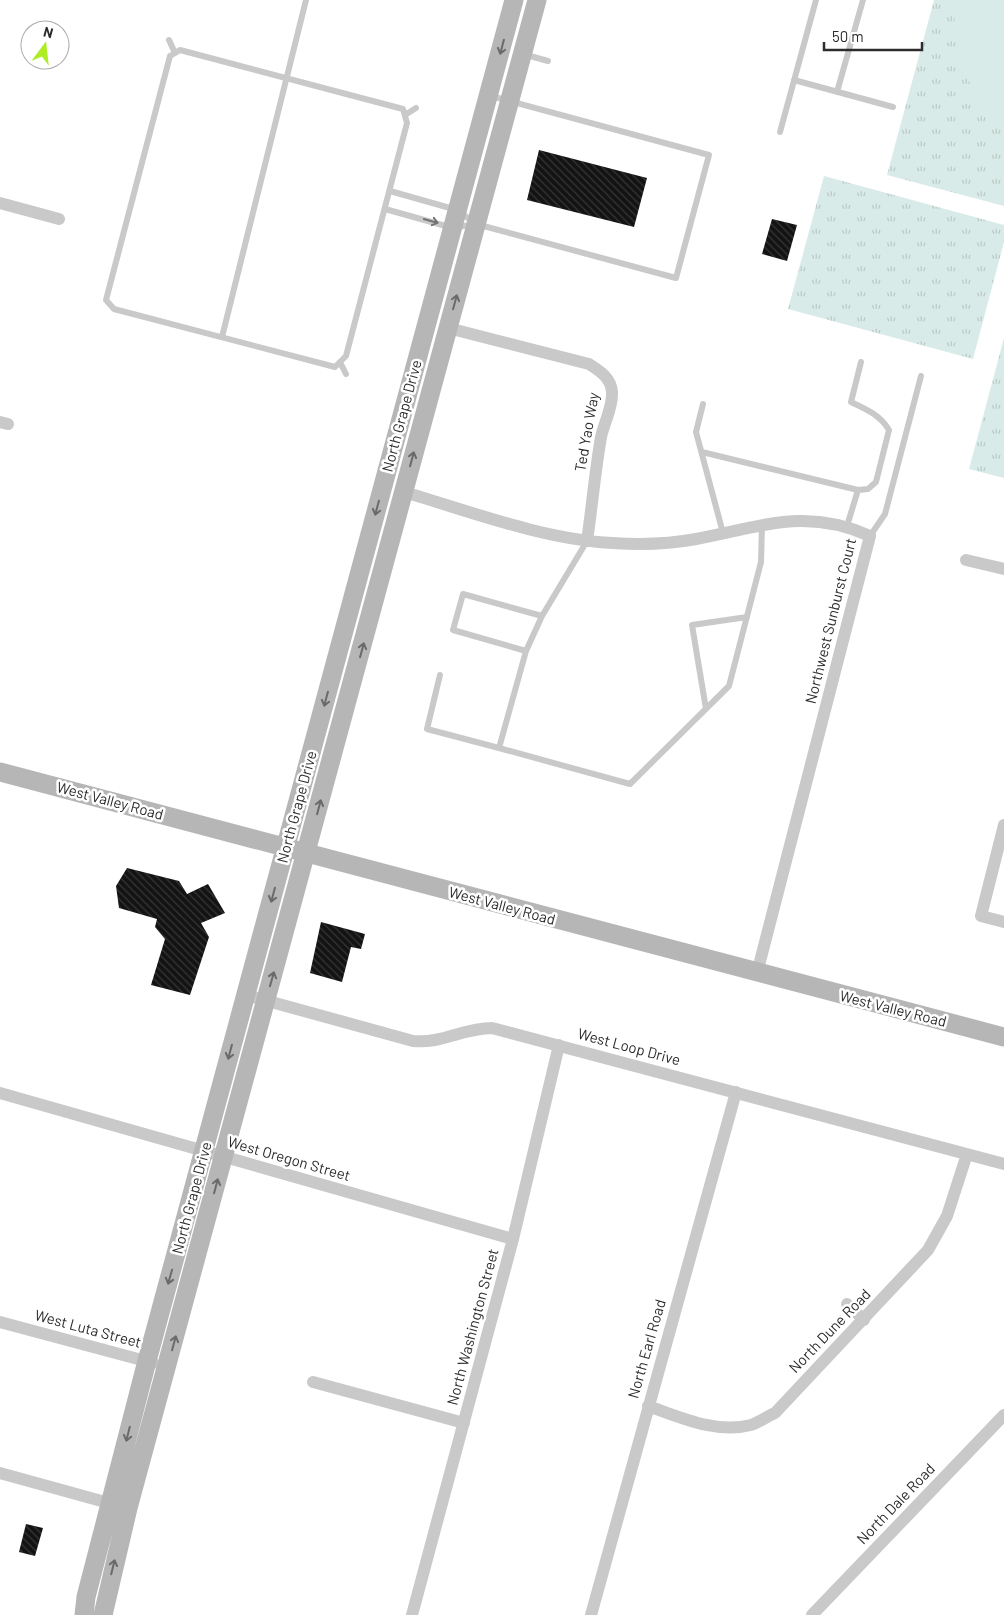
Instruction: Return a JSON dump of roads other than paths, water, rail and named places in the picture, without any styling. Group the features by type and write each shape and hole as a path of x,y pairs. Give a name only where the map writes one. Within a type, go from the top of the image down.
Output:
{"main road":[{"name":"North Grape Drive","path":"119,1506 146,1362 205,1152 514,0"},
{"name":"North Grape Drive","path":"84,1615 86,1597 167,1368 537,0"},
{"name":"West Valley Road","path":"0,772 757,974 1004,1037"},
{"path":"103,1615 119,1506"}],"street":[{"path":"0,203 59,219"},
{"name":"Ted Yao Way","path":"448,328 589,364 608,373 612,402 602,436 587,541"},
{"name":"Northwest Sunburst Court","path":"404,492 544,532 587,541 660,544 788,520 816,520 847,526 870,536 757,974"},
{"path":"966,560 1004,569"},
{"path":"1004,826 977,919 1004,922"},
{"name":"West Loop Drive","path":"246,995 413,1041 429,1042 475,1028 492,1028 1004,1164"},
{"name":"North Washington Street","path":"412,1615 513,1239 559,1045"},
{"name":"North Earl Road","path":"591,1615 736,1092"},
{"name":"West Oregon Street","path":"0,1093 513,1239"},
{"name":"North Dune Road","path":"648,1406 706,1424 724,1427 751,1424 775,1412 864,1320 928,1250 947,1216 967,1154"},
{"path":"847,1304 864,1320"},
{"name":"West Luta Street","path":"0,1322 167,1368"},
{"path":"313,1382 464,1423"},
{"name":"North Dale Road","path":"812,1615 1004,1415"},
{"path":"0,1473 119,1506"}],"lane":[{"path":"222,338 306,0"},
{"path":"780,132 816,0"},
{"path":"838,92 862,0"},
{"path":"169,40 175,53"},
{"path":"180,50 403,108 407,122 390,190 346,356 335,367 114,309 106,300 170,56 175,53 180,50"},
{"path":"522,54 548,61"},
{"path":"794,80 892,107"},
{"path":"385,209 455,219 676,278 709,155 489,95"},
{"path":"405,115 416,108"},
{"path":"390,190 455,219 476,224"},
{"path":"340,362 346,374"},
{"path":"702,452 858,490 868,489 876,482 889,430 876,414 851,402 861,362"},
{"path":"870,536 885,514 921,376"},
{"path":"702,404 696,432 723,533"},
{"path":"847,526 858,490"},
{"path":"440,675 427,728 630,784 729,686 761,562 762,525"},
{"path":"499,748 526,651 542,616 587,541"},
{"path":"526,651 453,630 463,594 542,616"},
{"path":"706,709 692,625 747,617"}]}
